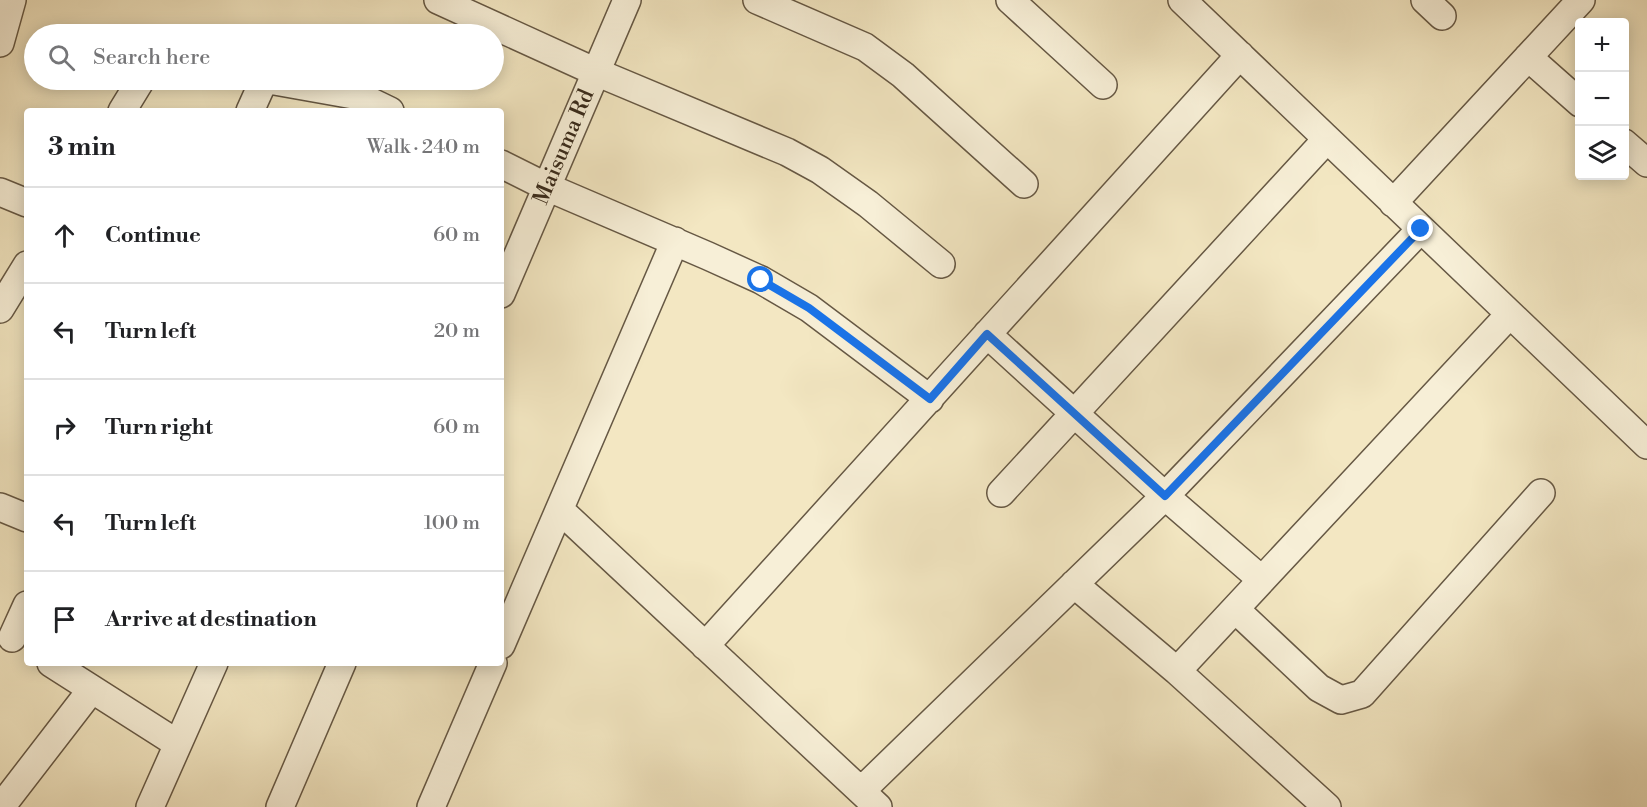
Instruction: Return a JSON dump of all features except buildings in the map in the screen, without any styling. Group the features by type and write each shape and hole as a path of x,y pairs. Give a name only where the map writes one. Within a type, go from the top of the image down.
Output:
{"street":[{"path":"0,43 12,0"},
{"path":"438,0 491,24"},
{"name":"Maisuma Rd","path":"504,287 627,0"},
{"path":"757,0 865,47 903,75 1024,184"},
{"path":"1010,0 1103,85"},
{"path":"1394,203 1581,0"},
{"path":"1191,3 1240,55 1647,445"},
{"path":"504,30 596,72 787,153 820,170 868,204 941,264"},
{"path":"705,646 1240,55"},
{"path":"1528,57 1575,99"},
{"path":"124,108 135,90"},
{"path":"251,108 259,90"},
{"path":"325,90 359,96 384,108"},
{"path":"1001,493 1327,139"},
{"path":"1629,147 1647,163"},
{"path":"504,166 547,187 761,280 809,308 930,399"},
{"path":"0,192 24,202"},
{"path":"560,510 870,799 1074,584 1165,496 1421,229"},
{"path":"504,638 675,241"},
{"path":"0,309 24,270"},
{"path":"1178,671 1510,314"},
{"path":"987,334 1165,496 1262,580"},
{"path":"1235,609 1319,688 1341,700 1362,694 1541,493"},
{"path":"0,507 24,517"},
{"path":"1074,584 1178,671 1327,807"},
{"path":"13,638 24,612"},
{"path":"56,666 178,744"},
{"path":"150,807 213,666"},
{"path":"280,807 341,666"},
{"path":"431,807 492,666"},
{"path":"1,807 92,689"}],"route":[{"path":"761,280 809,308 930,399 987,334 1165,496 1421,229"}]}
